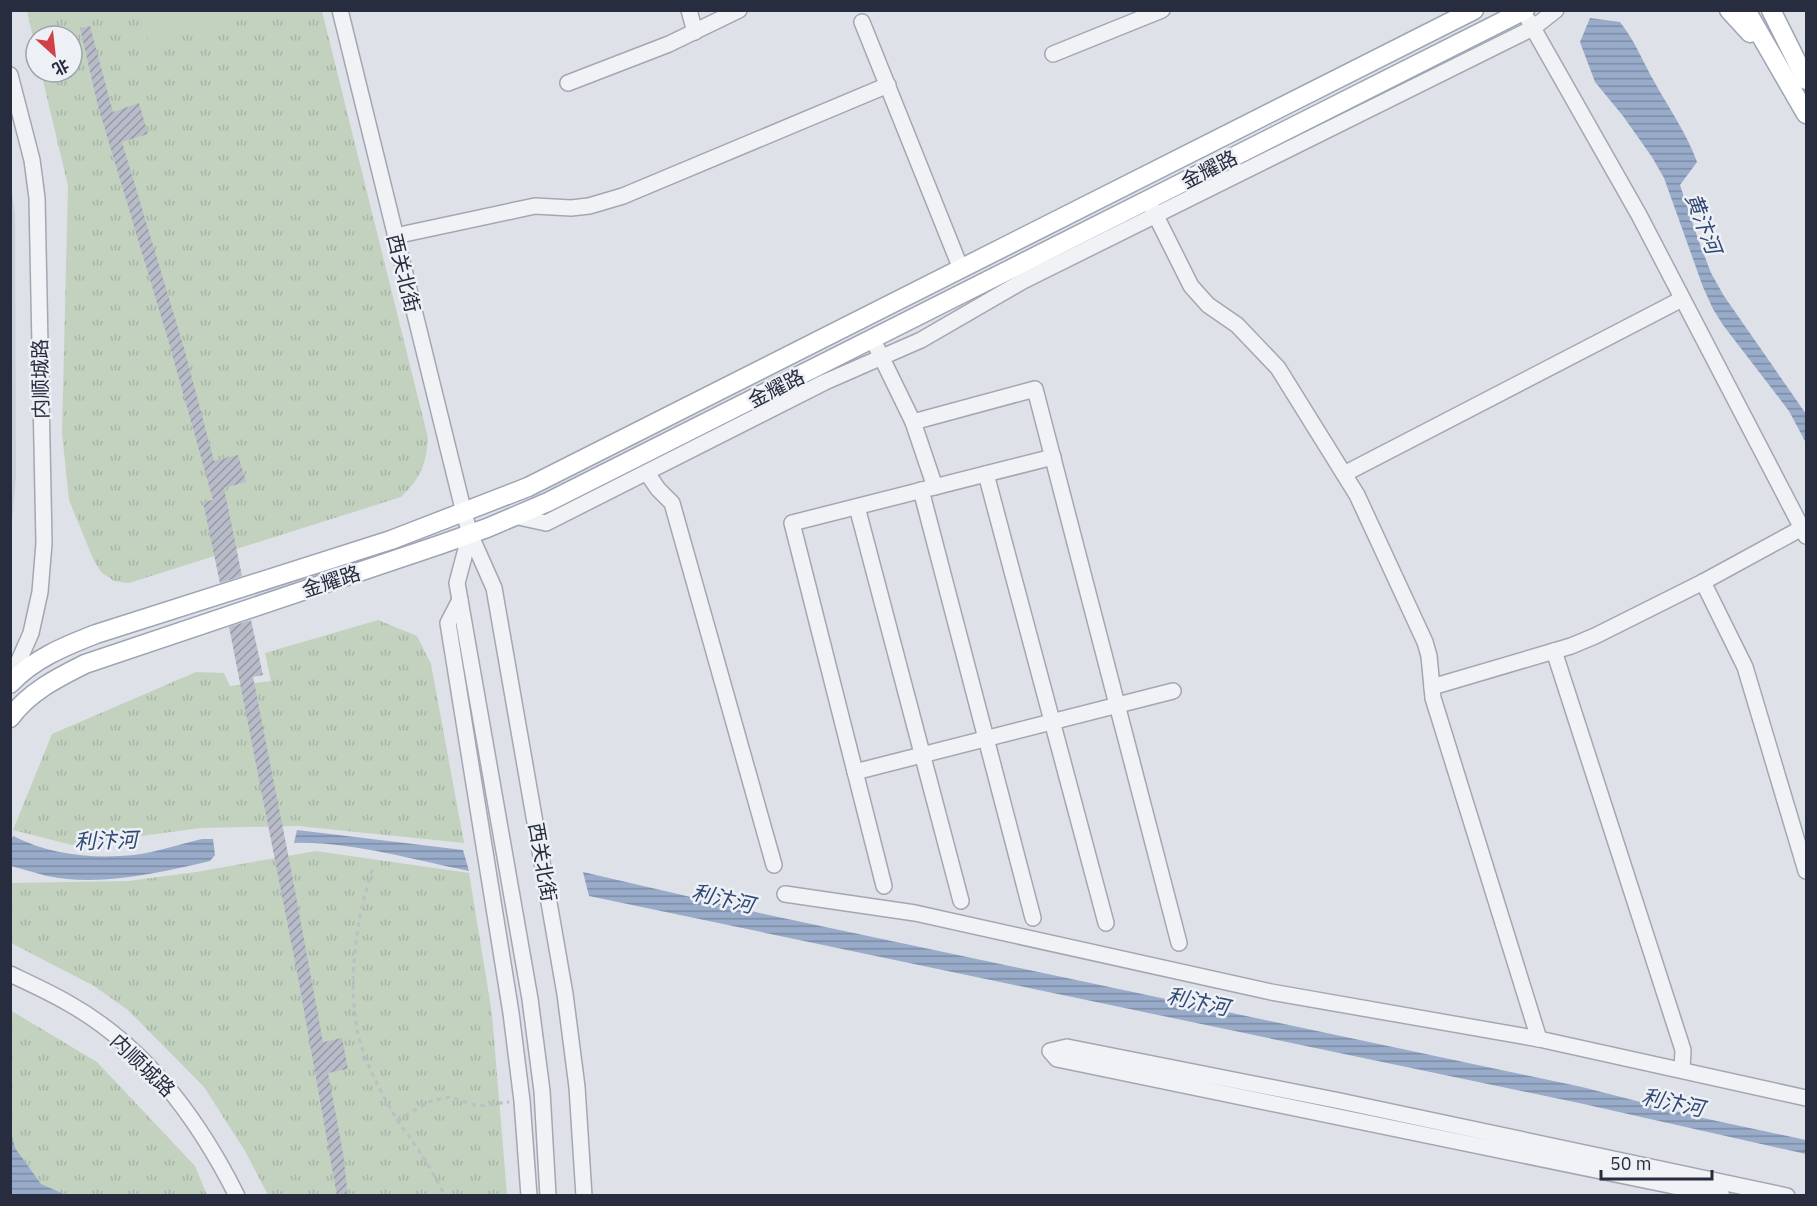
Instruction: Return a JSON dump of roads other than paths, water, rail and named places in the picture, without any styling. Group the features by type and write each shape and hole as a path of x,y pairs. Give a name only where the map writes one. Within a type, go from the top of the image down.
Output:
{"main road":[{"name":"金耀路","path":"10,682 51,653 96,634 391,540 528,487 1474,10"},
{"path":"1729,10 1798,81"},
{"path":"1746,10 1798,81"},
{"path":"1771,10 1791,52"},
{"path":"1781,10 1806,114"},
{"name":"金耀路","path":"10,718 27,698 85,664 470,534 548,502 873,339 1152,207 1524,11"}],"street":[{"name":"西关北街","path":"340,10 464,513 470,534 494,588 555,929 577,1087 584,1196"},
{"path":"689,10 695,32"},
{"path":"568,83 695,32 740,10"},
{"path":"1053,54 1162,10"},
{"path":"514,516 546,523 825,382 921,340 1152,207 1533,27 1556,10"},
{"path":"1432,687 1554,651 1595,636 1804,532 1639,215 1524,11"},
{"path":"862,22 961,269"},
{"name":"内顺城路","path":"10,75 32,160 37,198 44,543 40,592 31,633 10,682"},
{"path":"395,236 535,206 589,206 623,196 888,85"},
{"path":"1152,207 1191,286 1208,305 1237,326 1278,368 1357,495 1425,642 1429,656 1433,698 1539,1039"},
{"path":"1344,474 1682,299"},
{"path":"873,339 913,422 986,739 1033,918"},
{"path":"913,422 1035,389 1179,943"},
{"path":"884,886 792,523 1053,457"},
{"path":"647,473 672,503 774,865"},
{"path":"986,474 1106,923"},
{"path":"857,507 961,901"},
{"name":"西关北街","path":"470,534 457,583 530,999 542,1090 548,1196"},
{"path":"1703,582 1745,667 1806,871"},
{"path":"460,600 448,623 492,887 522,1101 529,1196"},
{"path":"1554,651 1683,1050 1682,1070"},
{"path":"855,772 1173,691"},
{"path":"785,894 915,913 1271,992 1539,1039 1806,1098"},
{"name":"内顺城路","path":"10,974 69,1003 132,1050 171,1090 202,1132 237,1196"},
{"path":"1722,1196 1057,1059 1050,1051 1067,1047 1340,1101 1787,1196"}],"water":[{"path":"1590,18 1620,22 1635,44 1678,121 1697,162 1680,185 1711,273 1724,296 1806,414 1806,443 1789,411 1713,309 1664,178 1623,116 1595,82 1580,42"},
{"path":"297,830 463,850 469,871 359,848 294,843"},
{"path":"13,836 42,848 87,856 143,854 202,839 213,839 215,855 210,861 150,874 108,879 67,879 11,866"},
{"path":"583,872 764,914 1582,1087 1703,1118 1806,1140 1806,1154 1579,1103 589,896"},
{"path":"11,1132 15,1148 41,1184 66,1195 12,1195"}],"water label":[{"name":"黄汴河","path":"1704,223"},
{"name":"利汴河","path":"106,840"},
{"name":"利汴河","path":"723,898"},
{"name":"利汴河","path":"1198,1001"},
{"name":"利汴河","path":"1673,1102"}]}
